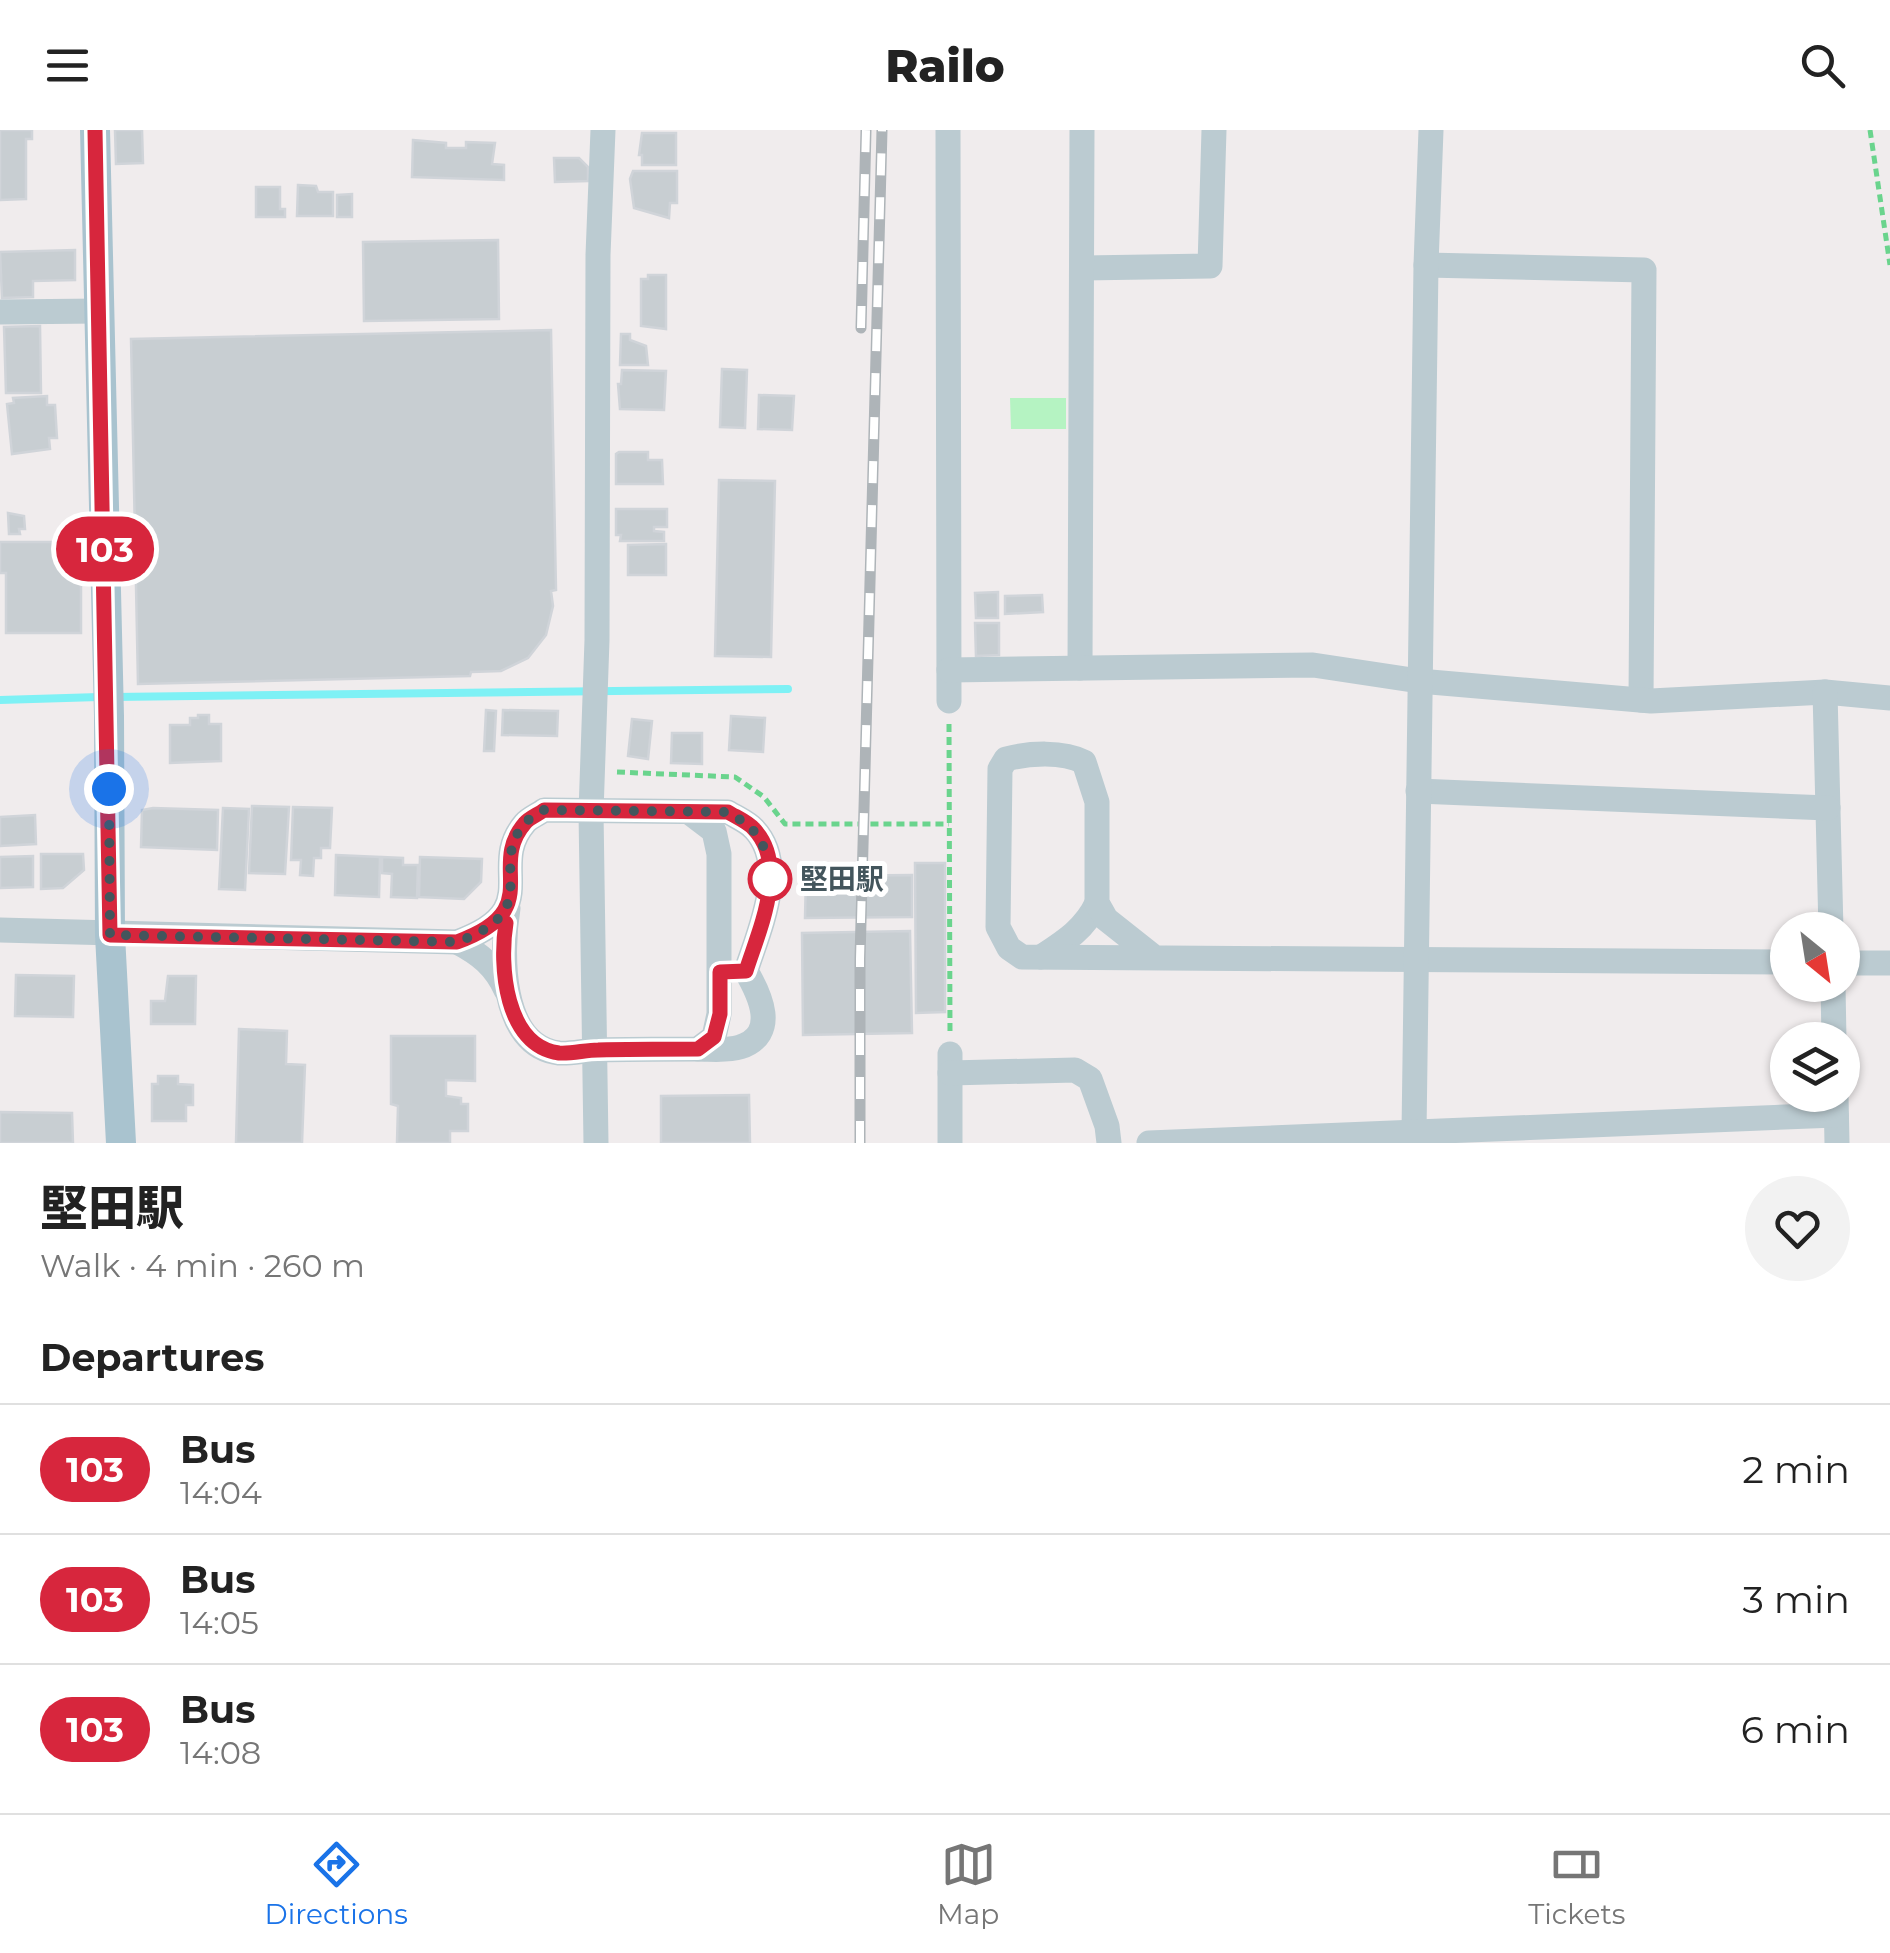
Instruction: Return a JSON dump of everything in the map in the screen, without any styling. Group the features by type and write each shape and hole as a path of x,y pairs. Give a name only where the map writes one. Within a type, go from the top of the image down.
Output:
{"main road":[{"path":"95,130 110,935 122,1143"}],"street":[{"path":"596,1143 590,812 597,621 598,254 603,130"},
{"path":"948,130 949,700"},
{"path":"1080,668 1082,130"},
{"path":"1083,268 1210,266 1214,130"},
{"path":"1414,1132 1431,130"},
{"path":"1426,264 1644,270 1641,700"},
{"path":"0,312 100,310"},
{"path":"949,670 1313,666 1419,681 1641,700 1825,692 1890,698"},
{"path":"1825,692 1831,912"},
{"path":"1154,957 1106,919 1098,903 1097,802 1084,762 1072,756 1021,755 1006,759 1000,769 998,926 1009,948 1022,956 1770,962"},
{"path":"1418,791 1828,808"},
{"path":"457,942 479,954 498,973 520,1026 532,1043 559,1053 738,1048 754,1039 765,1020 762,997 746,971 765,911 770,879 767,848 753,827 728,812 544,810 525,822 514,845 503,943 509,996"},
{"path":"690,812 714,831 719,854 720,1014 714,1037 698,1049"},
{"path":"1040,957 1070,938 1098,903"},
{"path":"0,930 457,942 482,933 497,922 509,904"},
{"path":"1860,963 1890,963"},
{"path":"720,972 746,971"},
{"path":"950,1143 950,1064 1075,1070 1090,1079 1108,1126 1109,1143"},
{"path":"1149,1143 1361,1139 1414,1132 1491,1136 1569,1134 1772,1112"},
{"path":"1836,1112 1837,1143"}],"path":[{"path":"1870,130 1890,264"},
{"path":"949,700 950,1064"},
{"path":"592,771 735,777 764,797 785,824 949,824"}],"green space":[{"path":"1010,398 1066,398 1066,429 1011,429"}],"building":[{"path":"0,130 32,130 32,139 26,139 26,199 0,200"},
{"path":"115,130 142,130 143,163 116,164"},
{"path":"642,133 676,133 676,165 642,165"},
{"path":"413,140 446,143 446,148 466,148 466,142 495,143 492,164 504,165 504,180 412,177"},
{"path":"554,158 579,158 588,167 588,181 555,182"},
{"path":"633,171 677,171 677,203 670,203 669,218 634,208 630,179"},
{"path":"298,185 333,192 333,216 297,216"},
{"path":"256,187 280,187 280,209 285,209 285,217 256,217"},
{"path":"352,194 352,217 337,217 337,195"},
{"path":"498,240 499,319 364,321 363,242"},
{"path":"75,250 75,280 33,281 33,297 2,298 0,252"},
{"path":"648,275 666,275 666,329 641,326 641,279 648,279"},
{"path":"40,326 41,393 6,393 4,327"},
{"path":"551,330 556,590 551,591 553,606 546,635 528,658 501,671 471,672 470,676 138,684 131,339"},
{"path":"621,334 630,334 630,340 646,346 648,365 620,365"},
{"path":"722,369 747,370 745,428 720,427"},
{"path":"622,370 666,371 664,410 620,409 618,384"},
{"path":"759,395 794,396 792,430 758,429"},
{"path":"47,396 47,405 55,405 57,438 49,438 50,449 12,454 7,404 14,403 13,398"},
{"path":"619,452 648,452 648,460 662,460 663,484 616,484"},
{"path":"719,480 775,481 771,657 715,656"},
{"path":"616,509 667,509 667,527 654,527 654,531 664,532 664,541 620,541 621,535 616,535"},
{"path":"8,513 24,516 25,529 19,529 20,534 9,534"},
{"path":"0,542 81,542 81,633 6,633 6,573 0,573"},
{"path":"666,544 666,575 628,575 628,545"},
{"path":"998,592 998,618 976,618 975,593"},
{"path":"1042,595 1043,612 1005,614 1005,596"},
{"path":"975,623 999,623 999,655 976,656"},
{"path":"486,710 496,711 494,751 484,751"},
{"path":"503,710 558,711 557,736 502,735"},
{"path":"209,715 209,724 221,724 221,761 170,763 170,725 190,725 190,718"},
{"path":"731,716 765,718 763,752 729,750"},
{"path":"632,719 652,721 648,759 628,756"},
{"path":"672,733 702,733 702,764 671,763"},
{"path":"252,806 289,807 285,874 249,873"},
{"path":"293,807 332,808 330,848 321,848 321,858 314,858 313,876 300,875 301,860 291,860"},
{"path":"223,808 249,809 245,890 219,889"},
{"path":"142,810 218,810 217,850 141,847"},
{"path":"35,815 36,844 0,846 0,817"},
{"path":"41,854 83,854 84,870 63,888 41,889"},
{"path":"336,855 380,857 379,897 335,895"},
{"path":"33,856 33,887 0,888 0,857"},
{"path":"382,857 403,858 403,865 418,865 417,898 391,897 392,874 382,873"},
{"path":"420,857 482,859 481,882 464,899 419,897"},
{"path":"915,863 945,863 945,1012 916,1013"},
{"path":"912,875 912,917 805,918 806,876"},
{"path":"910,931 912,1033 803,1035 802,933"},
{"path":"16,975 74,976 73,1017 15,1016"},
{"path":"168,976 196,976 195,1024 151,1024 151,1001 165,1001"},
{"path":"239,1029 287,1031 286,1064 305,1065 302,1143 236,1143"},
{"path":"391,1036 475,1036 475,1081 446,1080 446,1096 461,1098 461,1104 468,1104 468,1131 450,1131 450,1143 397,1143 398,1106 391,1104"},
{"path":"158,1076 178,1076 178,1084 193,1085 193,1105 186,1105 186,1121 152,1121 152,1084 158,1084"},
{"path":"749,1095 750,1143 661,1143 661,1096"},
{"path":"0,1112 72,1113 73,1143 0,1143"}],"waterway":[{"path":"113,697 788,689"},
{"path":"0,700 99,697"}],"railway":[{"path":"861,328 866,130"},
{"path":"860,1143 860,959 882,130"}],"bus line":[{"name":"103","path":"95,130 110,935 457,942 482,933 497,922 509,904 514,845 525,822 544,810 728,812 753,827 767,848 770,879 765,911 746,971 720,972 720,1014 714,1037 698,1049 559,1053 532,1043 520,1026 509,996 503,943 506,923"}],"place":[{"name":"堅田駅","path":"770,879"}],"route":[{"path":"109,789 110,935 457,942 482,933 497,922 509,904 514,845 525,822 544,810 728,812 753,827 767,848 770,879"}]}
